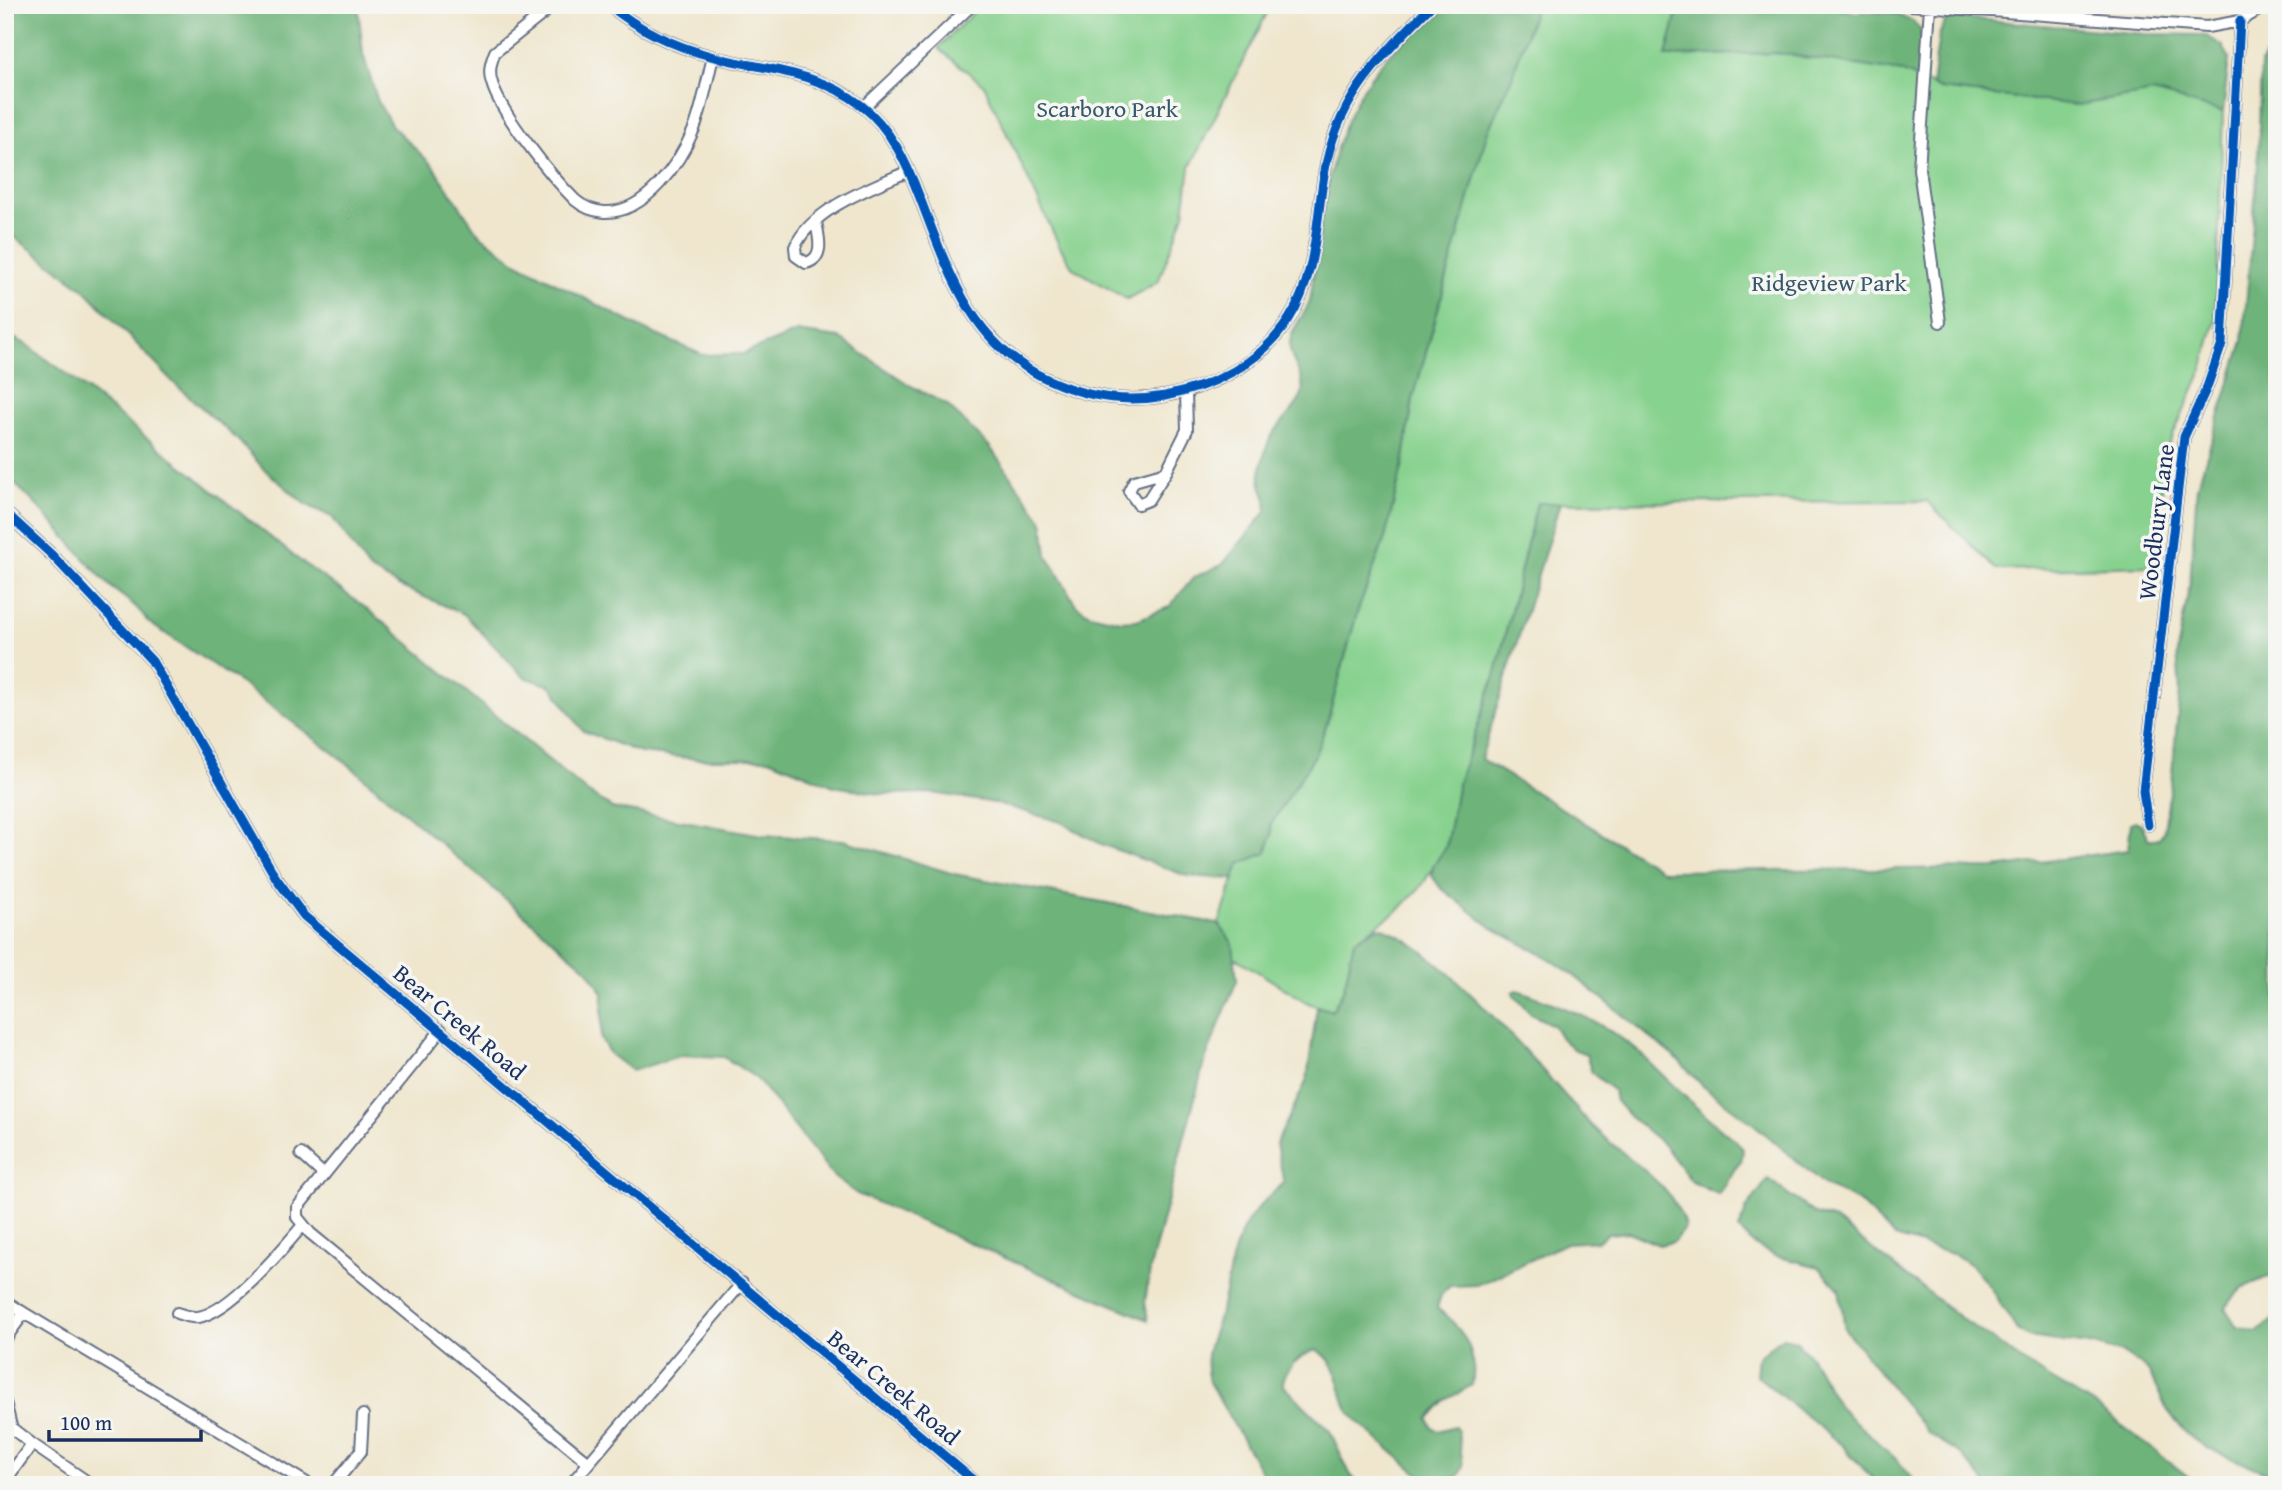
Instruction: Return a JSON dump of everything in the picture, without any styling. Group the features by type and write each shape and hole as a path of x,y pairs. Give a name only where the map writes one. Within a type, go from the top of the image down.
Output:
{"street":[{"path":"554,5 504,42 495,52 490,63 491,80 496,95 540,158 575,200 594,210 606,212 623,209 639,201 671,168 694,129 713,57"},
{"path":"609,5 677,46 713,57 792,72 821,81 864,107 889,135 909,171 958,295 982,330 1007,354 1043,378 1085,393 1117,399 1149,399 1186,391 1221,379 1252,360 1288,320 1302,294 1308,272 1324,174 1338,124 1354,92 1375,62 1432,5"},
{"path":"864,107 972,5"},
{"path":"1910,5 2207,27 2240,21 2267,5"},
{"path":"1930,6 1919,169 1940,322"},
{"name":"Woodbury Lane","path":"2148,825 2143,791 2184,437 2207,387 2222,344 2240,21"},
{"path":"817,222 844,200 909,171"},
{"path":"1166,472 1187,430 1186,391"},
{"name":"Bear Creek Road","path":"5,512 52,555 152,661 292,902 316,928 441,1030 979,1485"},
{"path":"441,1030 297,1208 297,1217 303,1225 589,1464"},
{"path":"301,1154 324,1175"},
{"path":"177,1313 195,1318 214,1310 253,1280 303,1225"},
{"path":"570,1485 742,1283"},
{"path":"5,1301 310,1485"},
{"path":"5,1339 24,1313"},
{"path":"5,1402 8,1424 92,1485"},
{"path":"333,1485 361,1451 363,1415"},
{"path":"5,1481 32,1444"}],"green space":[{"path":"5,5 358,5 363,54 378,102 392,126 433,166 478,233 516,262 645,330 703,355 743,354 797,332 839,338 911,386 947,405 989,446 1043,521 1047,555 1076,605 1090,614 1121,621 1137,620 1169,607 1194,577 1222,565 1266,512 1260,477 1261,465 1270,439 1300,399 1303,386 1290,350 1291,337 1310,302 1324,200 1340,138 1368,81 1394,49 1443,5 1536,5 1513,75 1487,133 1413,399 1404,459 1385,538 1357,613 1327,723 1315,755 1271,824 1272,834 1266,853 1239,864 1234,879 1187,876 1101,844 1061,822 995,803 933,793 880,794 834,786 769,759 698,759 641,753 583,731 551,686 524,677 464,614 399,586 369,569 332,517 305,504 264,469 238,440 174,383 84,289 5,230"},
{"name":"Scarboro Park","path":"981,5 1271,5 1190,167 1184,214 1158,282 1127,299 1073,268 1059,245 984,85 938,48"},
{"name":"Ridgeview Park","path":"1536,5 1679,5 1666,56 1777,53 1904,72 1940,89 2078,105 2153,92 2223,112 2216,318 2202,371 2167,448 2152,566 1997,570 1927,501 1537,503 1496,673 1458,783 1446,847 1423,884 1399,910 1354,941 1344,989 1332,1011 1308,1003 1234,957 1233,944 1219,924 1239,864 1257,854 1266,843 1271,824 1315,755 1327,723 1357,613 1385,538 1404,459 1413,399 1487,133 1513,75"},
{"path":"1679,5 1822,5 1853,12 1892,13 1913,21 1921,30 1921,80 1903,72 1777,53 1666,56"},
{"path":"1963,18 2144,34 2205,35 2223,46 2229,59 2223,112 2153,92 2078,105 1940,89 1932,85 1939,35 1946,20"},
{"path":"2275,39 2277,1273 2242,1288 2225,1308 2237,1327 2256,1332 2277,1317 2277,1477 2209,1449 2187,1434 2168,1412 2149,1372 2122,1353 2097,1346 2028,1337 2017,1330 1989,1286 1972,1266 1956,1255 1895,1237 1858,1201 1826,1186 1572,974 1547,957 1492,928 1440,887 1432,876 1433,866 1446,847 1458,783 1496,673 1537,503 1560,503 1481,759 1663,871 1995,868 2128,850 2131,823 2135,821 2141,824 2148,839 2159,839 2164,830 2172,774 2180,691 2177,651 2190,583 2197,487 2243,341 2258,164 2261,63"},
{"path":"5,334 24,343 67,374 299,560 366,608 587,792 612,808 762,835 843,840 954,874 1219,924 1233,944 1237,980 1204,1063 1151,1264 1145,1302 1148,1320 857,1194 835,1178 756,1078 724,1057 682,1055 632,1071 610,1054 601,1039 603,993 587,969 348,764 242,684 148,622 139,610 106,582 45,514 5,475"},
{"path":"1378,927 1400,936 1457,981 1519,1044 1588,1122 1658,1183 1670,1196 1685,1227 1673,1242 1659,1245 1628,1232 1608,1234 1598,1241 1566,1243 1477,1285 1450,1286 1441,1295 1437,1308 1461,1332 1473,1362 1472,1385 1444,1401 1428,1419 1431,1426 1438,1431 1455,1426 1458,1431 1463,1466 1459,1475 1443,1483 1434,1484 1428,1481 1352,1415 1334,1368 1324,1355 1316,1350 1304,1355 1289,1368 1283,1385 1330,1431 1350,1474 1359,1485 1269,1485 1209,1382 1207,1352 1239,1239 1254,1212 1284,1183 1276,1144 1307,1080 1317,1006 1332,1011 1344,989 1354,941"},
{"path":"1517,990 1598,1024 1628,1043 1736,1141 1743,1149 1741,1162 1722,1190 1718,1194 1692,1182 1663,1144 1630,1117 1616,1101 1613,1090 1592,1073 1586,1054 1573,1049 1561,1038 1553,1025 1531,1014 1514,995 1513,992"},
{"path":"1768,1179 1815,1214 1835,1220 1961,1318 2031,1367 2098,1407 2199,1485 1987,1485 1961,1454 1928,1433 1845,1329 1839,1289 1819,1267 1775,1256 1753,1244 1739,1229 1747,1208"},
{"path":"1783,1337 1797,1342 1812,1359 1840,1408 1897,1460 1918,1485 1878,1485 1843,1446 1756,1375 1758,1357"}],"cycle path":[{"path":"609,5 645,30 672,43 714,57 809,78 861,105 881,124 897,147 910,172 953,279 966,304 1000,347 1022,365 1063,386 1106,397 1136,399 1183,392 1218,379 1250,360 1278,335 1305,286 1314,250 1324,175 1339,123 1363,81 1432,5"},
{"path":"2148,825 2143,791 2184,437 2207,387 2222,344 2240,21"},
{"path":"5,512 52,555 152,661 276,878 304,916 979,1485"}]}
